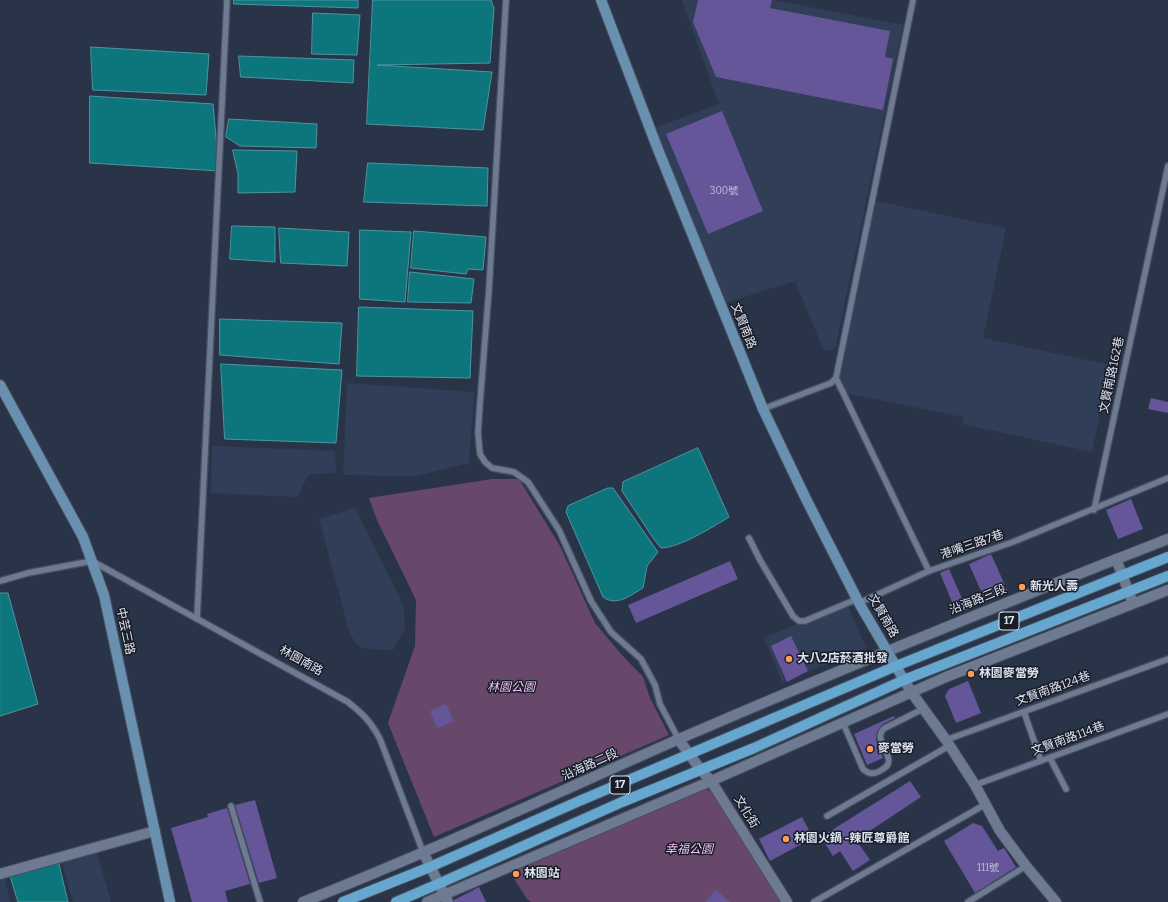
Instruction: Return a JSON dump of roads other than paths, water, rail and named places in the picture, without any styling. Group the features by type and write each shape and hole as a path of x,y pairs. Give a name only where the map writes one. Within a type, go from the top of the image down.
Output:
{"main road":[{"name":"17","path":"343,902 430,867 577,802 896,666 1168,557"},
{"name":"17","path":"396,902 700,769 754,748 904,680 1168,576"}],"street":[{"name":"文賢南路","path":"601,0 657,147 763,409 806,499 858,601 888,650 904,680"},
{"name":"中芸三路","path":"0,385 80,531 104,595 170,902"},
{"name":"沿海路三段","path":"888,650 1168,539"},
{"path":"1116,559 1133,603"},
{"path":"427,902 446,899 946,677 1168,590"},
{"name":"沿海路二段","path":"303,902 423,852 888,650"},
{"path":"904,680 975,785 1000,831 1026,866 1056,902"},
{"name":"文化街","path":"679,740 700,769 711,781 788,902"},
{"path":"0,874 155,831"},
{"path":"423,852 446,899"}],"lane":[{"path":"196,619 227,0"},
{"path":"506,0 489,289 478,433 480,454 485,462 492,468 514,472 528,482 558,530 591,600 611,632 640,659 655,685 660,704 679,740"},
{"path":"763,409 831,383 836,378 913,0"},
{"name":"文賢南路162巷","path":"1094,510 1168,166"},
{"path":"836,378 929,571"},
{"path":"1094,510 1168,478"},
{"name":"港嘴三路7巷","path":"858,601 929,571 1013,542 1094,510"},
{"path":"749,538 760,560 793,616 799,621 805,621 858,601"},
{"path":"0,581 28,573 92,561"},
{"name":"林園南路","path":"92,561 348,702 360,711 372,724 380,739 423,852"},
{"name":"文賢南路124巷","path":"827,816 947,743 1024,712 1168,659"},
{"path":"843,723 863,769 867,772 875,773 885,768 888,764 888,758 880,736 882,731 885,728 923,709"},
{"path":"1024,712 1041,761"},
{"name":"文賢南路114巷","path":"975,785 1168,714"},
{"path":"1050,758 1066,789"},
{"path":"814,902 986,804"},
{"path":"231,806 260,902"},
{"path":"968,902 1026,866"}],"place":[{"name":"新光人壽","path":"1022,587"},
{"name":"大八2店菸酒批發","path":"789,659"},
{"name":"林園麥當勞","path":"971,674"},
{"name":"麥當勞","path":"870,749"},
{"name":"林園火鍋 -辣匠尊爵館","path":"786,839"},
{"name":"林園站","path":"516,874"}],"park label":[{"name":"林園公園","path":"511,688"},
{"name":"幸福公園","path":"689,850"}]}
